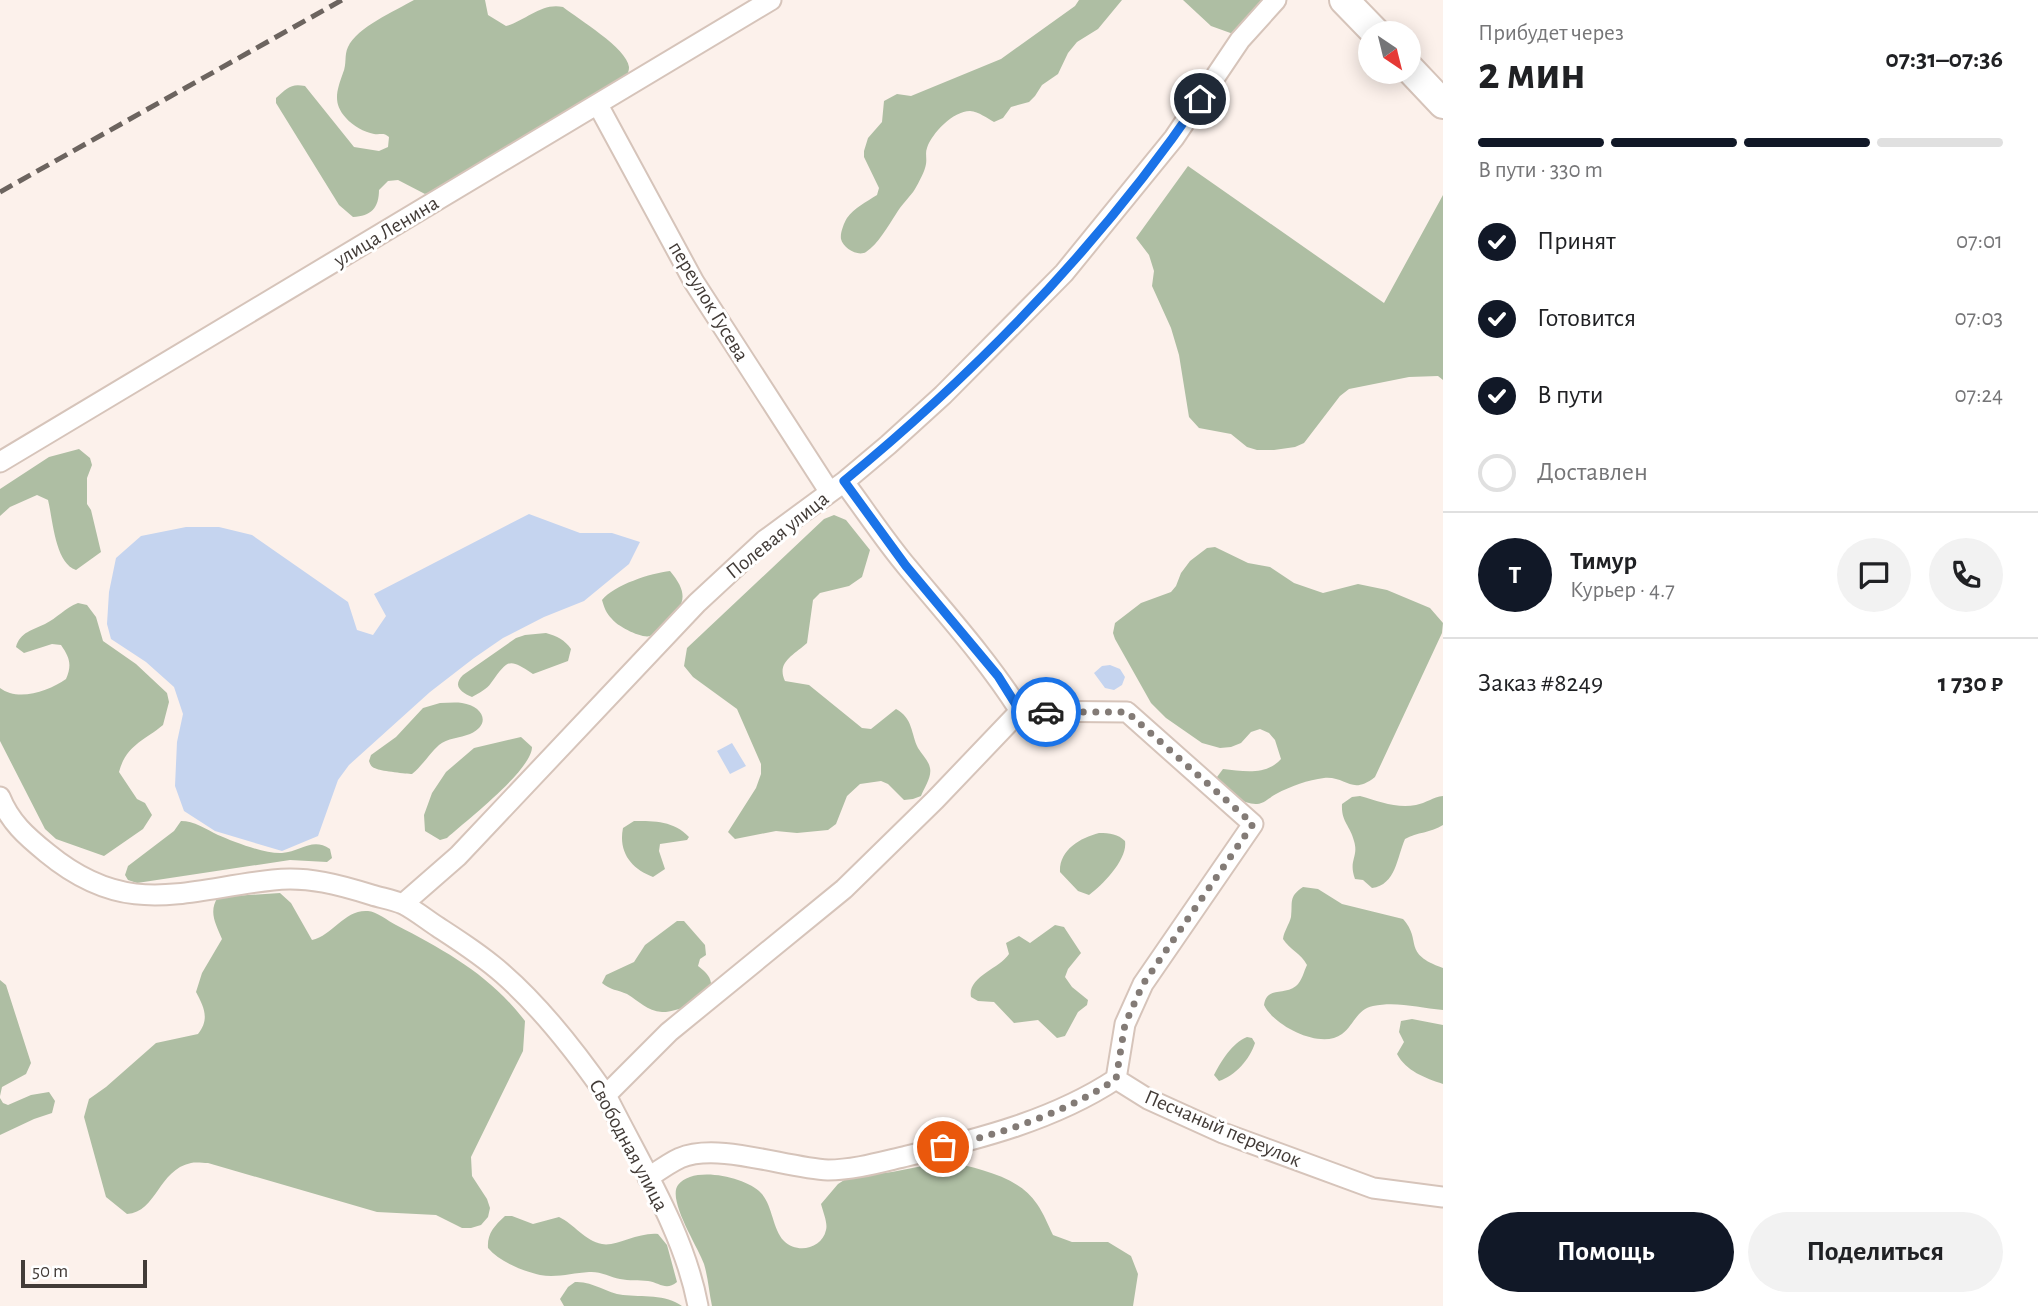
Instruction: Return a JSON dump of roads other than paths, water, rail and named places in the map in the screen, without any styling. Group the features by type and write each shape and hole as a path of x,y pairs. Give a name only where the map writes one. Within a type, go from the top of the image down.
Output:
{"street":[{"name":"улица Ленина","path":"0,461 771,0"},
{"name":"Полевая улица","path":"403,904 458,856 697,603 765,540 836,486 943,395 1064,274 1174,138 1240,40 1276,0"},
{"path":"1344,0 1364,21"},
{"path":"1421,81 1443,104"},
{"name":"переулок Гусева","path":"598,104 694,282 836,486 998,676 1020,711"},
{"path":"606,1095 669,1032 844,889 935,800 1020,711 1127,712 1253,824 1143,984 1125,1024 1116,1079 1087,1098 1028,1122 970,1141 864,1166 828,1170 699,1153 680,1158 648,1178"},
{"name":"Свободная улица","path":"3,806 29,839 63,867 96,885 126,893 165,897 275,880 302,879 334,883 403,904 473,950 531,1001 606,1095 681,1246 698,1306"},
{"name":"Песчаный переулок","path":"1116,1079 1148,1099 1223,1133 1373,1188 1443,1197"}],"water":[{"path":"529,514 580,533 612,533 640,542 629,564 584,601 503,638 474,658 430,692 349,765 338,780 318,836 282,851 215,831 184,811 175,786 177,742 183,714 174,687 146,662 111,639 107,624 109,592 116,558 141,536 186,527 219,527 252,535 348,602 357,630 373,635 386,616 374,594"},
{"path":"1110,665 1120,669 1125,677 1122,685 1114,690 1105,688 1094,673 1102,666"},
{"path":"732,743 746,766 730,774 717,751"}],"railway":[{"path":"0,192 342,0"}]}
